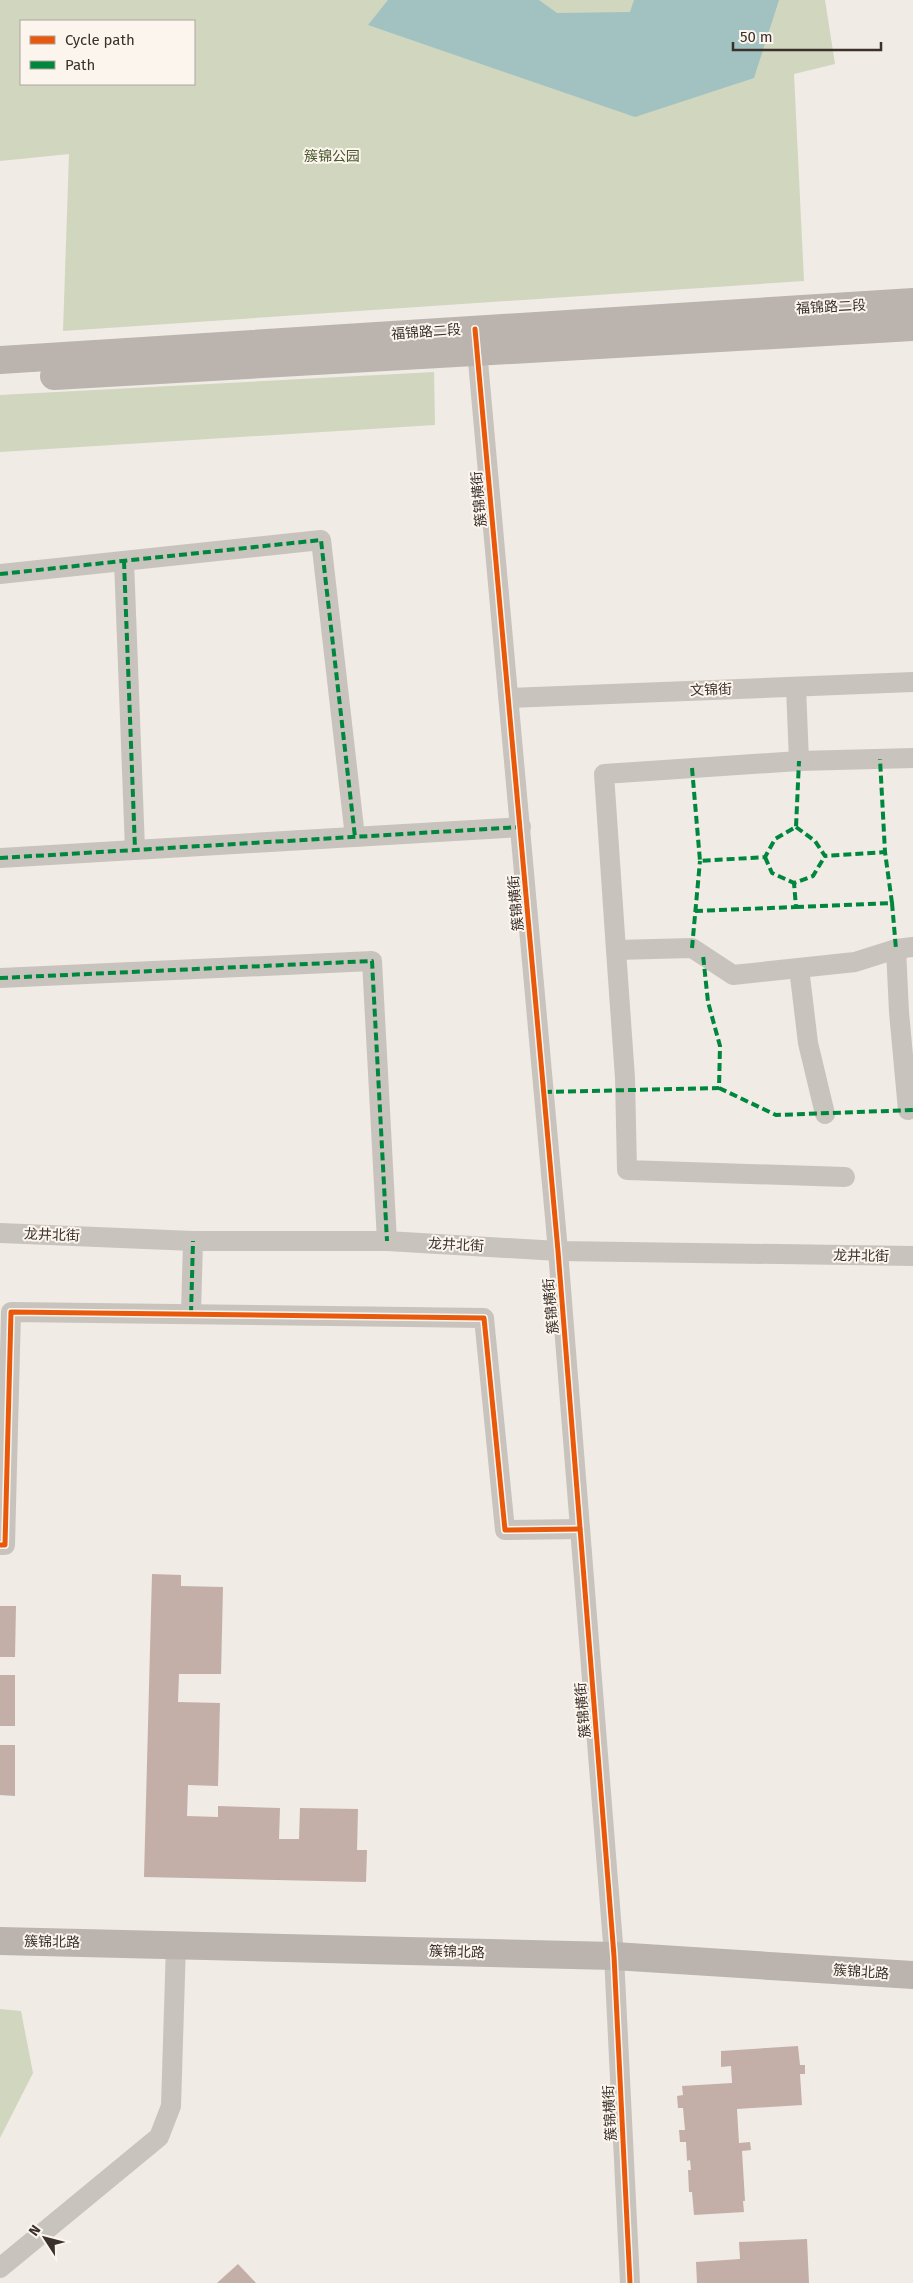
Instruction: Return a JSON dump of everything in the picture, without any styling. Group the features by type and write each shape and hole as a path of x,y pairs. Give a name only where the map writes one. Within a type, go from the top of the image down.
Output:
{"street":[{"name":"福锦路二段","path":"0,379 913,302"},
{"name":"福锦路二段","path":"0,360 476,340 913,327"},
{"name":"簇锦横街","path":"476,340 558,1251 614,1956 630,2283"},
{"path":"0,574 321,540 354,837"},
{"path":"124,561 135,849"},
{"name":"文锦街","path":"508,698 913,682"},
{"path":"796,687 799,761"},
{"path":"845,1177 627,1170 625,1078 604,774 799,761 913,758"},
{"path":"0,858 520,827"},
{"path":"616,950 692,948 733,975 855,962 904,948 899,1012 908,1110"},
{"path":"0,978 372,961 387,1241"},
{"path":"799,968 808,1042 825,1114"},
{"name":"龙井北街","path":"0,1233 193,1241 387,1241 558,1251 913,1256"},
{"path":"191,1314 193,1241"},
{"path":"0,1545 5,1545 11,1312 484,1318 506,1530 580,1529"},
{"name":"簇锦北路","path":"0,1941 614,1956 913,1975"},
{"path":"0,2268 158,2137 171,2106 176,1944"}],"green space":[{"name":"簇锦公园","path":"0,0 825,0 835,64 794,74 804,281 63,331 69,154 0,161"},
{"path":"434,372 435,425 0,452 0,395"},
{"path":"0,2009 21,2011 33,2073 0,2138"}],"water":[{"path":"388,0 539,0 557,13 630,12 634,0 779,0 754,78 635,117 368,25"}],"building":[{"path":"152,1574 181,1575 181,1586 223,1587 221,1674 179,1674 178,1702 220,1703 218,1786 188,1785 187,1816 218,1817 218,1806 280,1808 279,1839 299,1839 300,1808 358,1809 357,1850 367,1850 366,1882 144,1877"},
{"path":"0,1606 16,1606 15,1657 0,1657"},
{"path":"0,1675 15,1675 15,1726 0,1726"},
{"path":"0,1745 15,1745 15,1796 0,1795"},
{"path":"798,2046 800,2065 805,2065 805,2074 800,2074 802,2105 737,2109 739,2143 750,2142 751,2150 742,2151 744,2212 694,2215 692,2192 689,2192 688,2170 691,2170 690,2160 687,2161 686,2142 680,2142 679,2130 685,2130 683,2108 678,2108 677,2096 683,2095 682,2086 732,2083 731,2066 721,2067 721,2051"},
{"path":"807,2239 809,2283 697,2283 696,2262 740,2259 739,2242"},
{"path":"238,2264 256,2283 217,2283"}],"marked path":[{"path":"0,574 321,540 355,837"},
{"path":"124,561 135,849"},
{"path":"796,907 892,903 885,852 880,759"},
{"path":"692,768 700,861 765,857 775,839 796,827 799,761"},
{"path":"0,858 521,827"},
{"path":"796,827 815,841 825,856 885,852"},
{"path":"765,857 772,873 794,883 813,876 825,856"},
{"path":"692,948 700,861"},
{"path":"695,911 796,907 794,883"},
{"path":"892,903 896,949"},
{"path":"544,1092 719,1088 720,1046 708,1002 703,955"},
{"path":"0,978 372,961 387,1241"},
{"path":"719,1088 776,1115 913,1110"},
{"path":"191,1314 193,1241"}],"cycle path":[{"path":"475,329 558,1251 614,1956 630,2283"},
{"path":"0,1545 5,1545 11,1312 484,1318 505,1530 580,1529"}]}
